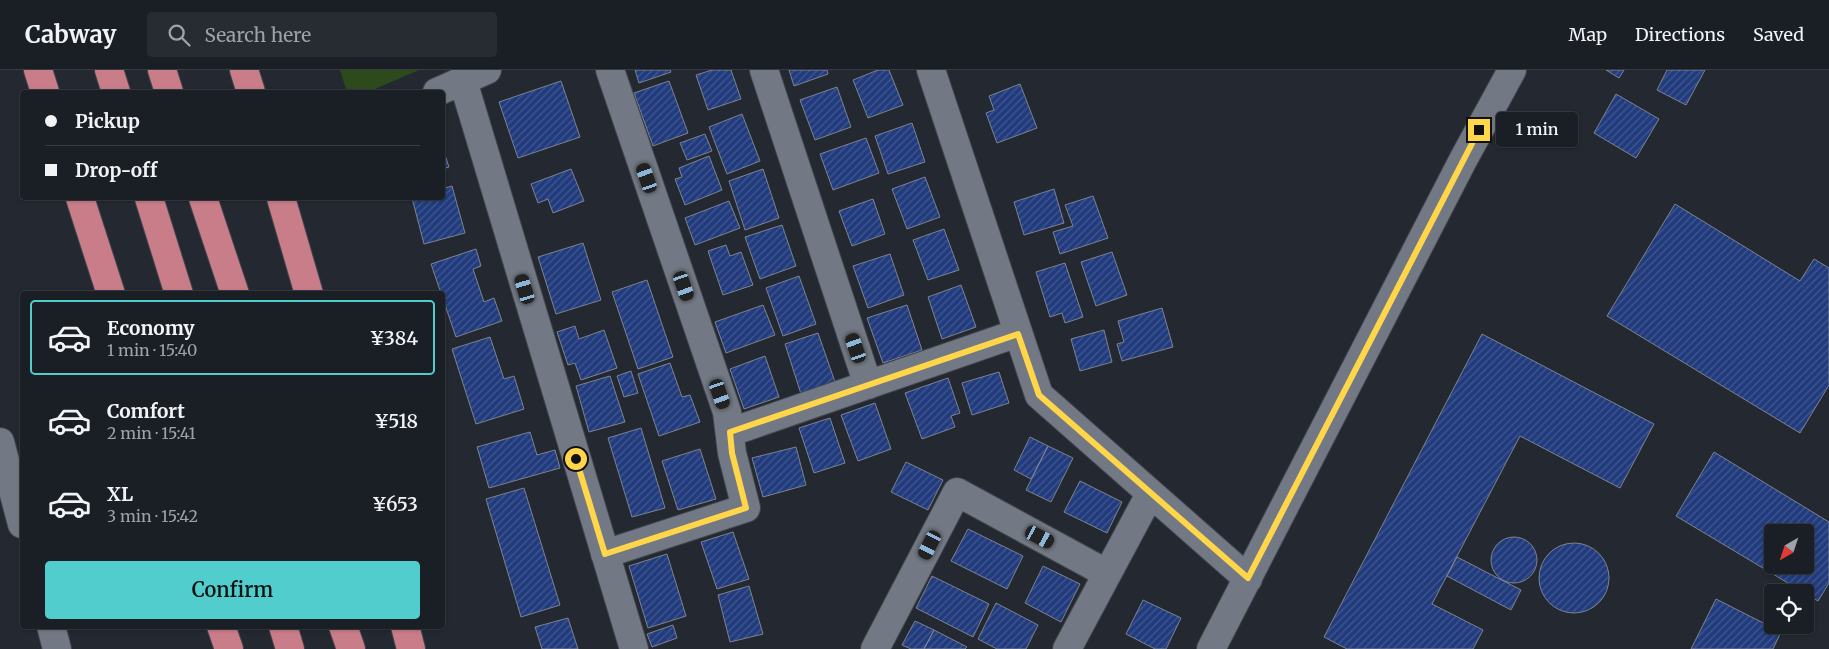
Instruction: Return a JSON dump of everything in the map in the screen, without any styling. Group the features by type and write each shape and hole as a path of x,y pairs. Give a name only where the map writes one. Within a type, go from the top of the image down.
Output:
{"highway":[{"path":"38,70 44,90"},
{"path":"109,70 115,90"},
{"path":"162,70 168,90"},
{"path":"244,70 250,90"},
{"path":"81,200 111,291"},
{"path":"150,200 178,291"},
{"path":"204,200 234,291"},
{"path":"282,200 308,291"},
{"path":"222,629 229,649"},
{"path":"284,629 290,649"},
{"path":"344,629 351,649"},
{"path":"406,629 411,649"}],"street":[{"path":"605,554 746,508 732,453 726,412 610,70"},
{"path":"764,70 868,385"},
{"path":"931,70 1039,395 1248,578"},
{"path":"1211,649 1462,160 1512,70"},
{"path":"441,90 475,75 605,554 634,649"},
{"path":"730,432 1018,334"},
{"path":"0,442 20,517"},
{"path":"875,649 957,492 1106,573"},
{"path":"1067,649 1150,494"},
{"path":"52,629 57,649"}],"green space":[{"path":"340,70 419,70 373,90 346,90"}],"building":[{"path":"635,70 670,70 671,72 639,83"},
{"path":"712,70 731,70 741,99 708,110 696,75"},
{"path":"789,70 827,70 828,74 794,86"},
{"path":"878,70 889,70 903,105 868,118 853,80"},
{"path":"1606,70 1624,70 1619,78"},
{"path":"1667,70 1705,70 1686,105 1657,90"},
{"path":"561,81 580,137 518,158 499,102"},
{"path":"669,81 688,133 653,146 634,93"},
{"path":"1020,84 1037,128 997,143 986,113 994,110 989,96"},
{"path":"837,87 851,127 815,140 800,100"},
{"path":"1616,94 1659,119 1636,158 1594,133"},
{"path":"742,114 760,161 727,174 709,127"},
{"path":"912,123 925,162 888,174 875,136"},
{"path":"705,134 712,151 687,160 680,143"},
{"path":"866,138 879,173 833,190 820,154"},
{"path":"445,155 449,167 445,168"},
{"path":"709,156 722,190 685,205 675,179 682,177 679,168"},
{"path":"571,169 584,201 553,213 548,199 538,203 531,184"},
{"path":"763,169 779,218 745,230 729,181"},
{"path":"925,177 940,217 907,229 892,189"},
{"path":"452,186 465,233 424,244 413,200 445,200 445,188"},
{"path":"1054,189 1064,223 1024,235 1014,202"},
{"path":"1093,196 1108,238 1060,254 1053,232 1073,226 1065,205"},
{"path":"873,199 885,234 852,246 839,211"},
{"path":"729,201 740,228 695,245 685,218"},
{"path":"1675,204 1800,281 1814,259 1829,268 1829,385 1800,433 1607,316"},
{"path":"782,225 796,266 760,279 745,237"},
{"path":"944,229 959,270 928,280 913,240"},
{"path":"583,243 601,300 556,314 538,257"},
{"path":"726,245 730,256 741,252 753,285 723,295 708,251"},
{"path":"476,249 481,266 473,269 484,302 494,298 502,321 456,337 445,305 445,291 440,291 431,264"},
{"path":"1112,252 1127,295 1096,306 1081,262"},
{"path":"890,254 904,295 868,308 853,266"},
{"path":"1065,263 1083,317 1065,323 1062,313 1050,317 1036,272"},
{"path":"799,276 816,324 783,336 766,288"},
{"path":"647,280 673,357 638,369 612,292"},
{"path":"961,285 976,327 942,339 928,297"},
{"path":"763,305 775,335 726,353 715,322"},
{"path":"907,305 922,350 883,363 867,318"},
{"path":"1162,308 1173,347 1122,361 1117,344 1124,342 1118,321"},
{"path":"575,326 579,339 604,330 617,368 581,380 575,363 568,365 557,332"},
{"path":"1104,330 1112,362 1080,371 1071,339"},
{"path":"818,333 835,382 801,394 785,344"},
{"path":"1482,334 1654,424 1620,488 1520,436 1432,604 1483,630 1473,649 1347,649 1324,637"},
{"path":"490,337 504,379 514,376 524,409 476,424 452,349"},
{"path":"765,356 779,397 744,409 730,369"},
{"path":"670,363 682,397 690,395 700,422 659,436 638,374"},
{"path":"631,371 638,393 624,397 617,376"},
{"path":"999,372 1009,403 972,415 962,383"},
{"path":"610,376 625,422 589,432 576,386"},
{"path":"948,378 960,413 951,416 955,427 922,439 905,393"},
{"path":"875,403 891,449 858,461 841,415"},
{"path":"830,418 845,463 814,473 799,428"},
{"path":"641,428 665,508 632,517 608,438"},
{"path":"530,432 537,455 555,450 560,468 489,488 477,447"},
{"path":"1030,437 1048,446 1031,479 1014,470"},
{"path":"1048,446 1073,458 1051,502 1026,490"},
{"path":"796,447 806,485 763,497 752,458"},
{"path":"700,449 716,499 678,510 662,461"},
{"path":"1714,452 1829,522 1829,583 1818,601 1814,599 1814,584 1790,584 1773,574 1814,574 1814,524 1764,524 1764,569 1676,516"},
{"path":"906,462 943,480 928,510 891,492"},
{"path":"1080,481 1122,502 1107,533 1064,512"},
{"path":"524,488 560,605 521,617 486,499"},
{"path":"968,529 1023,556 1007,589 951,561"},
{"path":"733,532 749,579 717,589 701,542"},
{"path":"1509,537 1519,537 1533,547 1537,560 1533,573 1527,579 1519,583 1509,583 1495,573 1491,565 1491,555 1501,541"},
{"path":"1567,543 1581,543 1594,549 1603,558 1609,571 1607,591 1599,603 1581,613 1567,613 1554,607 1545,598 1539,585 1539,571 1545,558 1554,549"},
{"path":"667,554 686,616 648,628 629,566"},
{"path":"1457,557 1521,590 1511,610 1447,576"},
{"path":"1043,566 1080,584 1061,622 1025,603"},
{"path":"932,576 989,604 973,637 916,608"},
{"path":"749,586 763,634 730,642 718,595"},
{"path":"1716,599 1764,623 1764,634 1780,634 1773,649 1691,649"},
{"path":"1143,600 1181,618 1166,649 1155,649 1126,634"},
{"path":"996,603 1038,625 1026,649 997,649 978,639"},
{"path":"568,618 578,649 542,649 535,627"},
{"path":"915,621 934,630 924,649 911,649 902,645"},
{"path":"673,625 677,638 652,647 647,634"},
{"path":"934,630 967,647 965,649 924,649"}],"route":[{"path":"576,459 605,554 746,508 732,453 730,432 1018,334 1039,395 1248,578 1479,130"}]}
